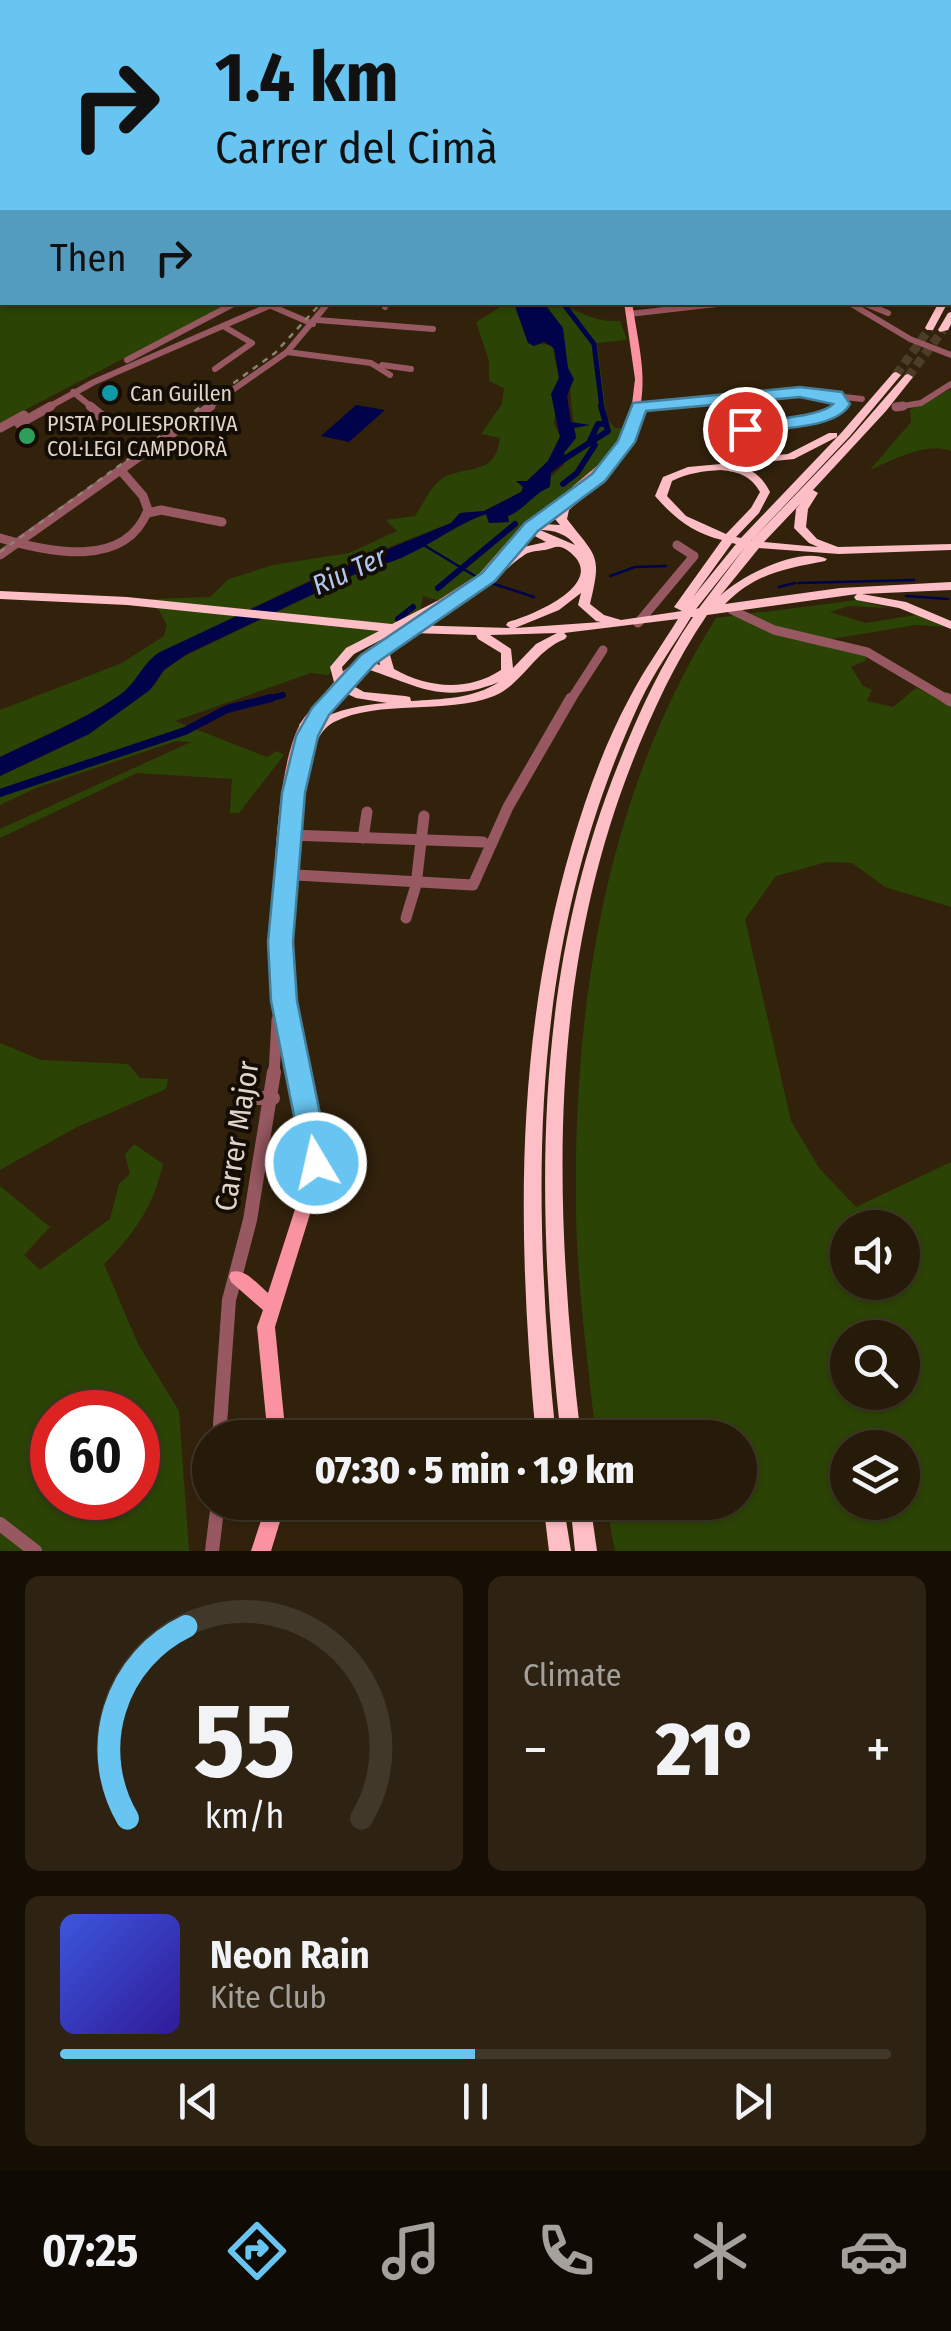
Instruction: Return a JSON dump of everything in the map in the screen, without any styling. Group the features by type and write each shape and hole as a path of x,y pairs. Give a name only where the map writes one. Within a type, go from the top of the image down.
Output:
{"highway":[{"path":"930,328 942,305"},
{"path":"943,330 951,315"},
{"path":"691,618 764,536 835,459 902,376 836,433 808,451 769,460 693,465 663,476 654,492 660,506 720,536 781,550 854,554 951,550"},
{"path":"544,1420 536,1338 534,1100 547,985 580,834 608,758 649,674 750,532 885,387"},
{"path":"835,459 805,502 799,524 813,541 854,554"},
{"path":"569,1420 554,1238 555,1104 579,912 598,838 647,711 691,618 765,492 754,478 723,468 684,470 664,482 660,496 670,509 720,536"},
{"path":"598,478 561,514 580,541 592,568 583,596 587,610 610,621 643,623"},
{"path":"506,552 584,484"},
{"path":"532,527 554,526 580,541"},
{"path":"532,527 536,534 580,556"},
{"path":"494,572 518,552 540,545 560,546 580,556"},
{"path":"691,618 740,584 772,568 854,554"},
{"path":"471,631 530,621 567,602 583,576 580,556"},
{"path":"0,595 190,606 471,631 595,629 888,588 951,585"},
{"path":"799,599 875,598 951,625"},
{"path":"437,606 350,651 336,666 339,683 354,693 406,700 470,694 499,686 542,643 595,629"},
{"path":"393,675 383,662 384,654 408,630"},
{"path":"306,725 336,687 358,668 378,666 393,675 450,688 497,680 510,665 507,652 496,642 471,631"},
{"path":"296,761 313,734 331,718 360,710 474,698 512,681 518,669"},
{"path":"556,1520 560,1551"},
{"path":"582,1520 586,1551"}],"main road":[{"path":"621,305 639,366"},
{"path":"281,942 294,871 290,836 296,761 319,712 358,668 494,572 532,527 598,478 619,452 639,406 639,366 628,305"},
{"path":"275,1420 266,1353 272,1307 316,1172 316,1150 284,1001 280,898 296,761 306,725 344,674 483,576 535,518 584,484 619,452"},
{"path":"236,1277 272,1307"},
{"path":"261,1551 271,1520"}],"street":[{"path":"19,424 231,305"},
{"path":"0,428 150,352 204,334 265,305 315,322 432,329"},
{"path":"0,555 104,479 122,473 287,352 327,305"},
{"path":"629,314 697,305"},
{"path":"853,305 910,338 951,355"},
{"path":"868,305 888,313"},
{"path":"215,369 252,343 223,326"},
{"path":"189,328 204,334"},
{"path":"150,352 167,362"},
{"path":"287,352 411,369"},
{"path":"371,363 390,375"},
{"path":"896,407 916,405 951,384"},
{"path":"73,392 100,415 95,416"},
{"path":"639,406 800,392 862,399"},
{"path":"745,429 778,421 824,418 838,412 842,404 836,396"},
{"path":"1,538 65,552 105,547 135,532 148,513 147,503 122,473"},
{"path":"148,513 162,510 222,522"},
{"path":"643,623 694,556 677,545"},
{"path":"732,610 774,630 868,652 951,701"},
{"path":"294,871 416,885 473,885 508,806 534,770 585,672 602,650"},
{"path":"280,898 294,871 296,761"},
{"path":"363,838 366,812"},
{"path":"406,918 416,885 424,816"},
{"path":"290,836 483,842"},
{"name":"Carrer Major","path":"219,1420 222,1358 273,1098 277,1020 284,1001"},
{"path":"241,1098 273,1098"},
{"path":"212,1551 216,1520"},
{"path":"0,1524 35,1551"}],"green space":[{"path":"0,305 226,305 0,423"},
{"path":"504,305 515,305 528,343 552,345 559,378 554,424 560,436 548,461 527,481 516,481 523,487 521,492 484,511 460,513 451,523 320,576 225,622 183,644 102,706 0,757 0,710 122,663 164,636 167,625 159,610 151,606 151,599 210,597 229,579 273,565 349,553 397,531 386,520 415,516 434,486 447,476 484,466 491,460 500,438 481,434 502,404 504,388 489,381 489,361 476,322"},
{"path":"545,305 620,321 627,340 597,343 607,419 615,428 623,428 620,441 602,465 548,506 489,569 440,601 423,596 420,612 348,649 328,675 311,673 175,721 267,757 277,751 284,755 239,813 230,813 232,779 137,773 0,838 0,829 191,742 176,741 36,788 0,805 0,776 89,734 155,685 164,670 185,656 370,567 400,558 486,514 489,523 509,522 507,516 564,465 564,453 576,435 565,350"},
{"path":"951,389 951,451 921,450 870,470 911,422 910,410"},
{"path":"857,600 888,608 848,606 830,612 866,623 916,615 945,627 916,625 831,639 867,655 865,661 851,667 863,686 872,690 867,701 893,707 916,688 951,703 951,907 885,887 852,863 827,862 776,876 745,919 791,1121 819,1168 856,1207 951,1162 951,1551 615,1551 609,1520 757,1520 757,1420 594,1420 581,1296 577,1133 590,978 623,828 647,755 678,685 716,618"},
{"path":"0,1043 41,1060 128,1064 140,1078 168,1079 166,1089 75,1128 0,1170"},
{"path":"134,1144 163,1164 141,1218 104,1264 138,1344 179,1411 189,1551 0,1551 0,1186 50,1227 24,1255 40,1270 110,1219 119,1184 130,1174 125,1154"}],"water":[{"name":"Riu Ter","path":"515,305 546,305 563,328 568,368 574,379 567,396 571,422 590,425 574,428 576,438 564,453 566,461 551,473 550,487 508,516 509,522 489,523 486,514 401,558 370,567 187,654 164,670 150,690 89,734 0,776 0,757 104,705 124,691 160,652 309,582 451,523 460,513 484,511 521,492 523,487 516,481 527,481 548,461 560,437 551,394 559,378 554,348 544,342 534,346 528,343"},
{"path":"356,405 385,410 349,442 321,436"}],"waterway":[{"path":"564,305 594,344 602,408"},
{"path":"591,442 608,431 601,406"},
{"path":"591,442 598,424 606,424"},
{"path":"558,463 591,442"},
{"path":"563,484 577,473 595,445 591,442"},
{"path":"438,588 515,524"},
{"path":"422,544 475,576"},
{"path":"610,576 635,567 666,566"},
{"path":"798,583 914,580"},
{"path":"488,582 534,597"},
{"path":"779,587 795,583"},
{"path":"906,596 948,599"},
{"path":"398,619 413,607"},
{"path":"261,701 283,695"},
{"path":"0,793 185,731 227,709 271,698"}],"tunnel":[{"path":"896,375 930,328"},
{"path":"908,377 943,330"}],"railway":[{"path":"0,552 275,353 319,305"}],"place":[{"name":"Can Guillen","path":"110,393"},
{"name":"PISTA POLIESPORTIVA COL·LEGI CAMPDORÀ","path":"27,436"}],"route":[{"path":"316,1163 288,1030 281,942 293,793 298,764 319,712 345,680 368,660 488,577 532,527 598,478 626,442 639,406 800,392 836,396 842,404 838,412 824,418 755,424 745,429"}]}
